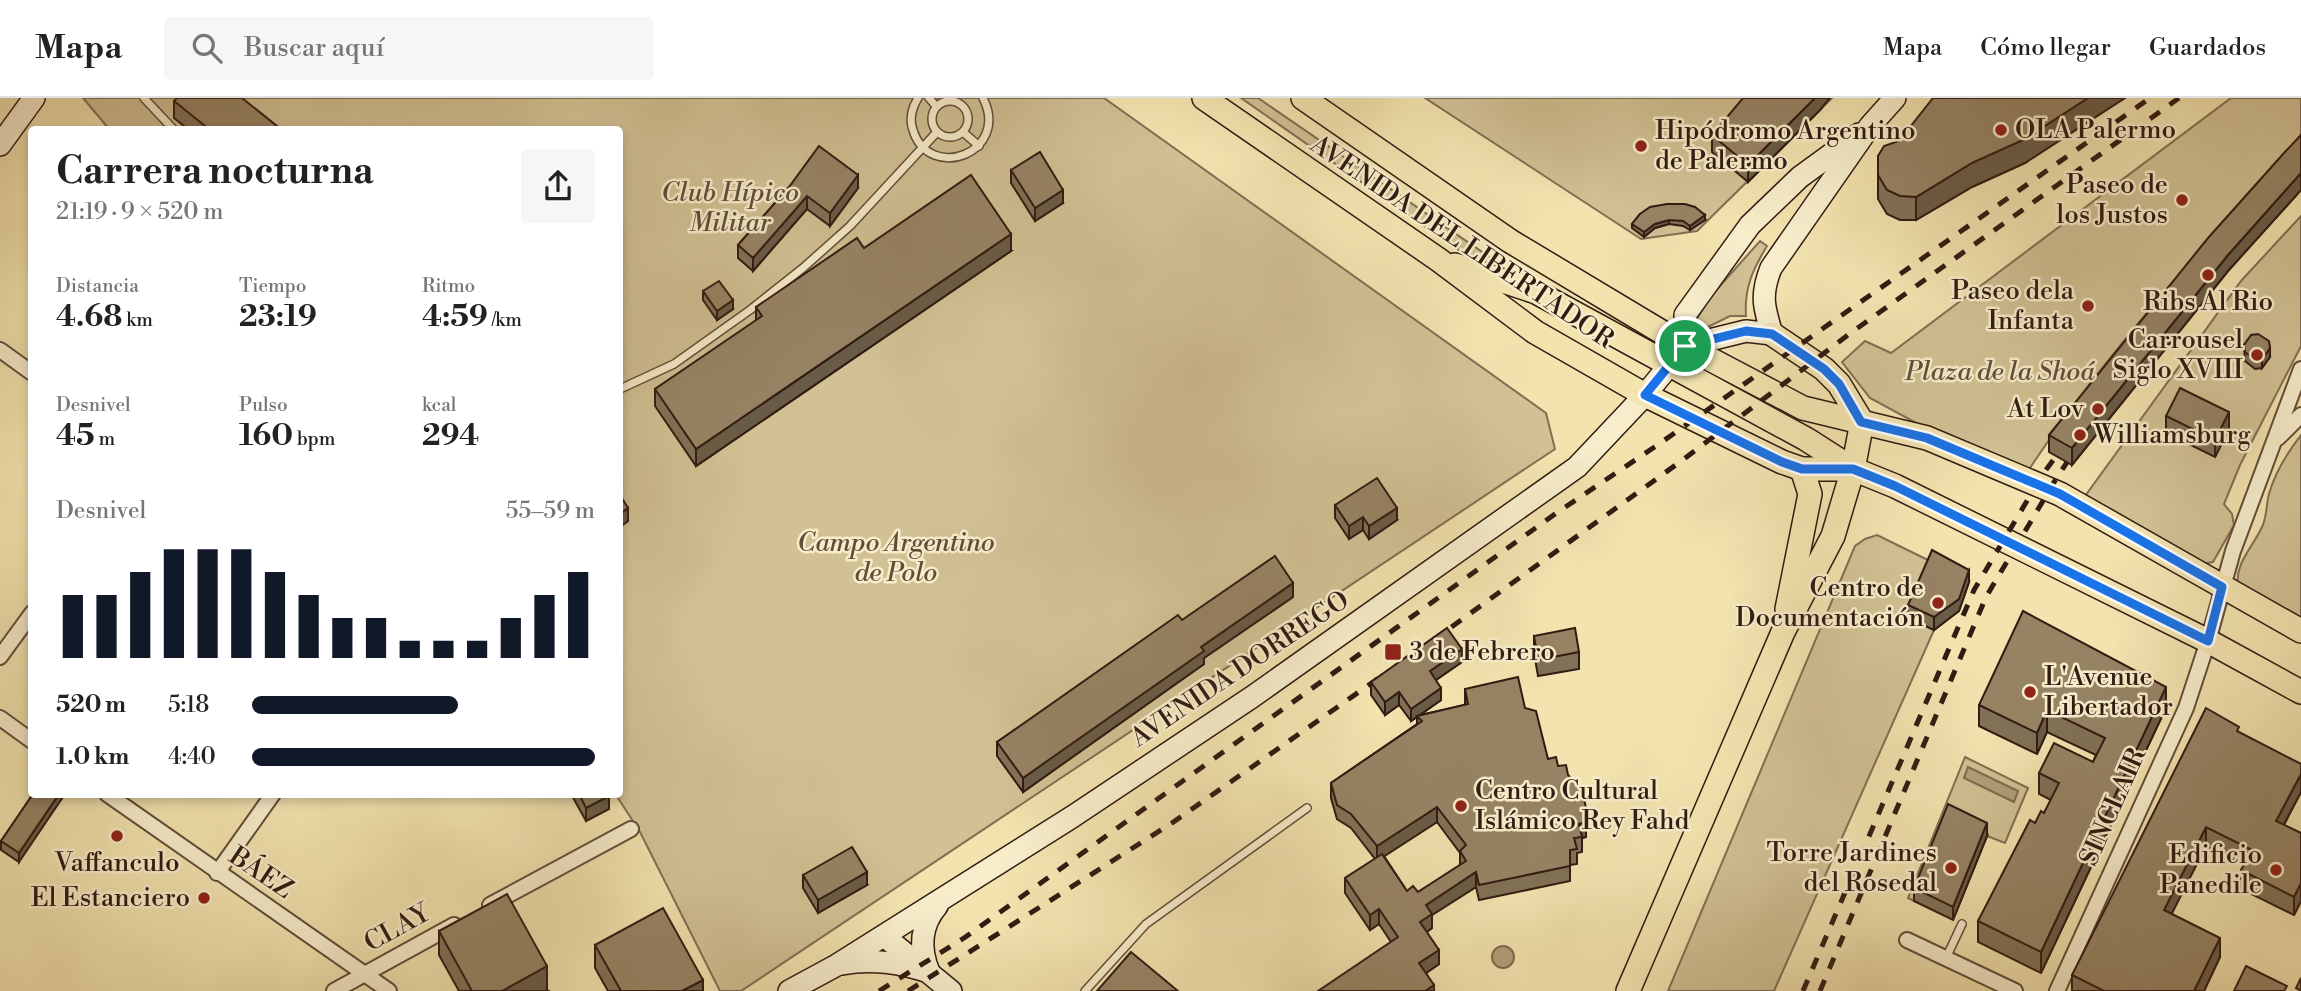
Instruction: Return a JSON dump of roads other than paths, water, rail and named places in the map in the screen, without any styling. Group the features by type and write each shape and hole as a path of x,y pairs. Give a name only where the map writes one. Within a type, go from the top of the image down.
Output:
{"main road":[{"path":"0,145 34,98"},
{"name":"AVENIDA DEL LIBERTADOR","path":"1204,98 1439,260 1535,332 1645,395 1782,462 1802,469 1853,469 1895,486 2208,641 2301,692"},
{"name":"AVENIDA DEL LIBERTADOR","path":"1303,98 1510,242 1685,346 1803,408 1927,438 2060,494 2301,631"},
{"path":"1772,334 1763,307 1767,279 1772,268 1870,126 1895,98"},
{"path":"1628,991 1783,632 1833,536 1853,469 1861,422 1839,384 1824,369 1772,334 1746,331 1685,346 1685,314 1750,225 1800,177 1870,126"},
{"path":"1439,260 1536,292 1806,439 1853,469"},
{"name":"AVENIDA DORREGO","path":"789,991 837,965 1072,817 1252,697 1577,467 1645,395 1685,346"},
{"name":"AVENIDA DEL LIBERTADOR","path":"1803,408 1853,469"},
{"path":"1783,632 1810,494 1802,469"},
{"path":"929,972 923,959 923,930 930,914 943,899"},
{"path":"884,936 951,991"},
{"path":"837,965 868,961 888,962 929,972"}],"street":[{"path":"0,351 28,370"},
{"name":"SINCLAIR","path":"2057,991 2186,708 2222,587 2301,369"},
{"path":"2274,441 2301,415"},
{"path":"0,657 28,618"},
{"path":"0,718 28,738"},
{"name":"BÁEZ","path":"113,798 388,991"},
{"path":"217,873 270,798"},
{"name":"CLAY","path":"334,991 631,828"},
{"path":"1908,940 2015,991"}],"lane":[{"path":"144,98 170,126"},
{"path":"918,98 911,113 915,136 932,154 944,158 969,154 979,146 989,123 989,111 983,98"},
{"path":"929,98 936,106"},
{"path":"963,106 969,98"},
{"path":"945,101 954,101 963,106 968,114 968,123 963,132 955,137 945,137 937,132 932,124 932,114 936,106 945,101"},
{"path":"623,388 674,364 803,268 850,226 937,132"},
{"path":"963,132 979,146"},
{"path":"1085,991 1146,924 1307,808"},
{"path":"1946,958 1962,924"}],"railway":[{"path":"879,991 964,938 1555,514 1659,444 2150,98"},
{"path":"1432,641 1684,459 1852,332 2179,98"},
{"path":"1803,991 1974,590 2043,474 2067,441"},
{"path":"1820,991 1986,597 2077,447"},
{"path":"908,991 1172,823 1386,673"}],"place":[{"name":"OLA Palermo","path":"2001,130"},
{"name":"Hipódromo Argentino de Palermo","path":"1641,146"},
{"name":"Paseo de los Justos","path":"2182,200"},
{"name":"Ribs Al Rio","path":"2208,275"},
{"name":"Paseo dela Infanta","path":"2088,306"},
{"name":"Carrousel Siglo XVIII","path":"2257,355"},
{"name":"At Lov","path":"2098,409"},
{"name":"Williamsburg","path":"2080,435"},
{"name":"Centro de Documentación","path":"1938,603"},
{"name":"3 de Febrero","path":"1393,652"},
{"name":"L'Avenue Libertador","path":"2030,692"},
{"name":"Centro Cultural Islámico Rey Fahd","path":"1461,806"},
{"name":"Vaffanculo","path":"117,836"},
{"name":"Torre Jardines del Rosedal","path":"1951,868"},
{"name":"Edificio Panedile","path":"2276,870"},
{"name":"El Estanciero","path":"204,898"}],"park label":[{"name":"Club Hípico Militar","path":"730,208"},
{"name":"Plaza de la Shoá","path":"2000,372"},
{"name":"Campo Argentino de Polo","path":"896,558"}]}
